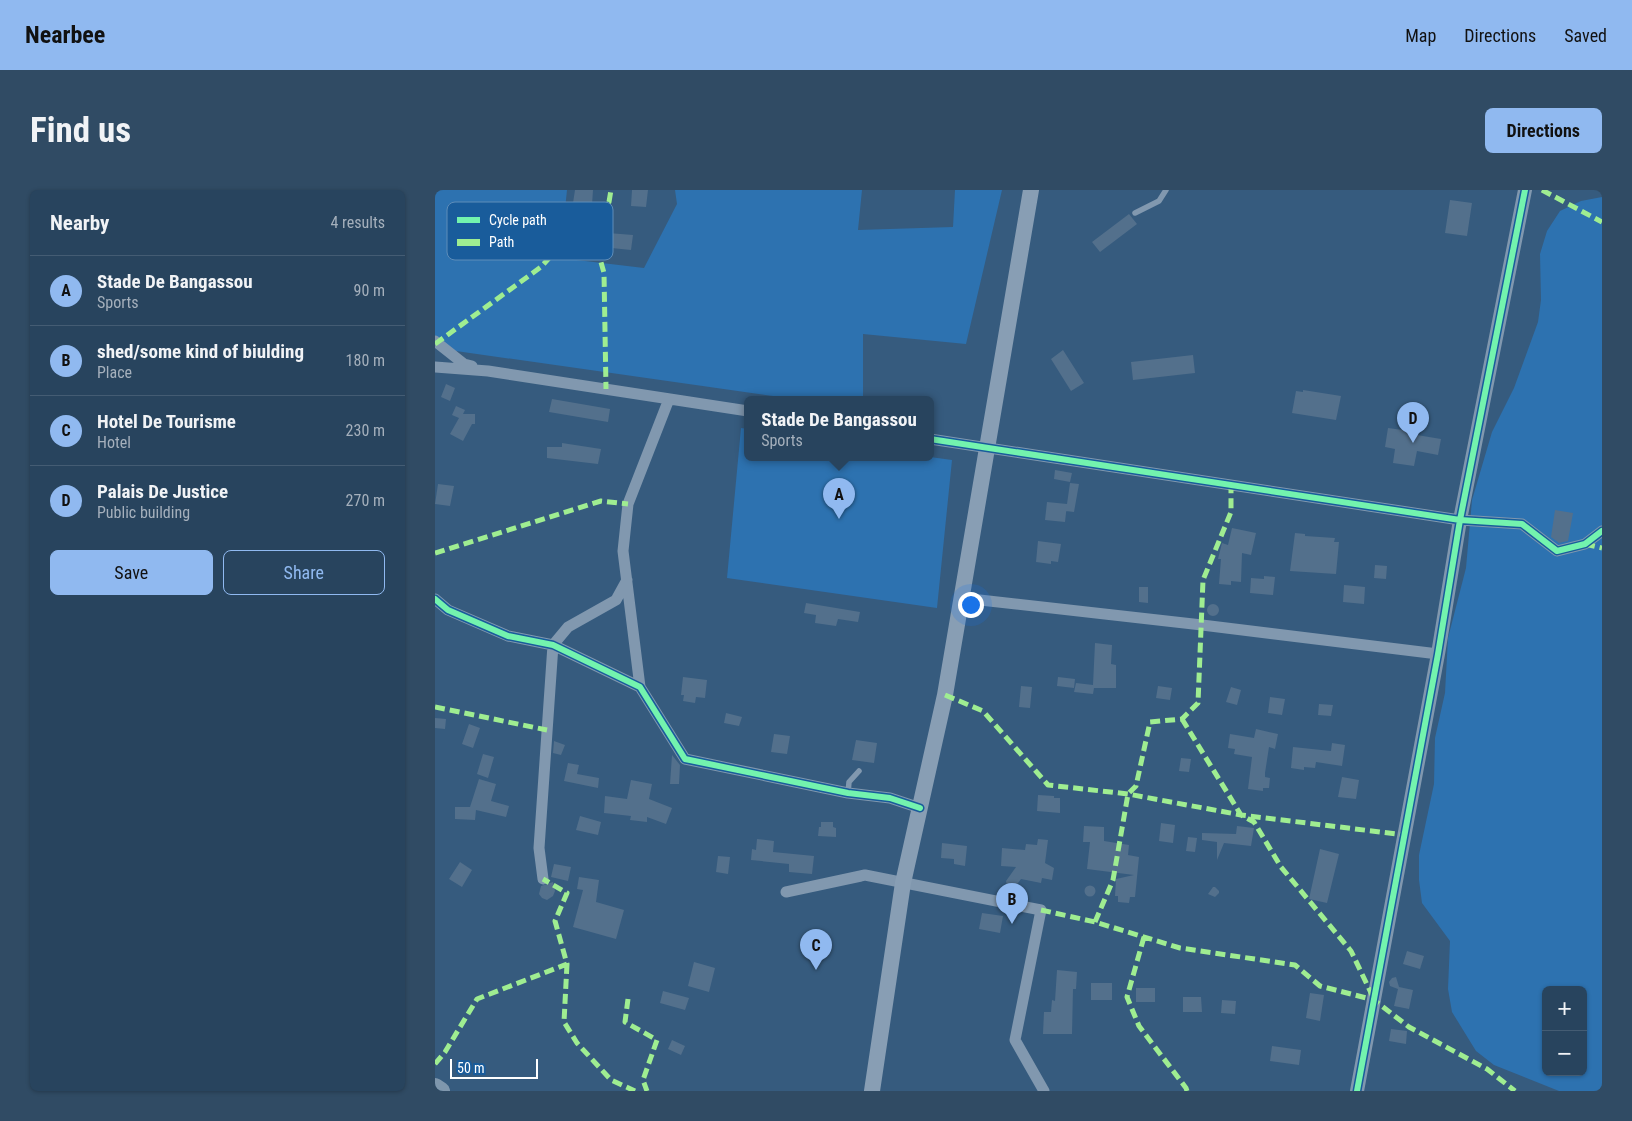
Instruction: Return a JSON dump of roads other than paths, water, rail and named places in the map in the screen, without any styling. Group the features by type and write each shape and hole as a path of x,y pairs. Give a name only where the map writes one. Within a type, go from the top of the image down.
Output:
{"main road":[{"path":"872,1091 903,884 945,695 1031,190"},
{"path":"435,1087 441,1091"}],"street":[{"path":"1357,1091 1438,654 1460,520 1525,190"},
{"path":"435,341 464,364 488,371"},
{"path":"435,367 488,371 744,411"},
{"path":"669,399 629,504 623,551 640,686 685,759 848,793 890,798 920,808"},
{"path":"934,440 1460,520 1522,524 1557,551 1585,544 1602,531"},
{"path":"543,879 539,848 553,645 568,627 616,600 627,580"},
{"path":"962,598 1438,654"},
{"path":"435,599 448,610 508,636 553,645 640,686"},
{"path":"861,876 786,892 865,875 1041,910 1015,1040 1043,1091"}],"lane":[{"path":"1135,213 1159,201 1166,190"},
{"path":"848,793 849,782 859,771"}],"place":[{"name":"Palais De Justice","path":"1413,443"},
{"name":"Stade De Bangassou","path":"839,519"},
{"name":"shed/some kind of biulding","path":"1012,924"},
{"name":"Hotel De Tourisme","path":"816,970"}]}
